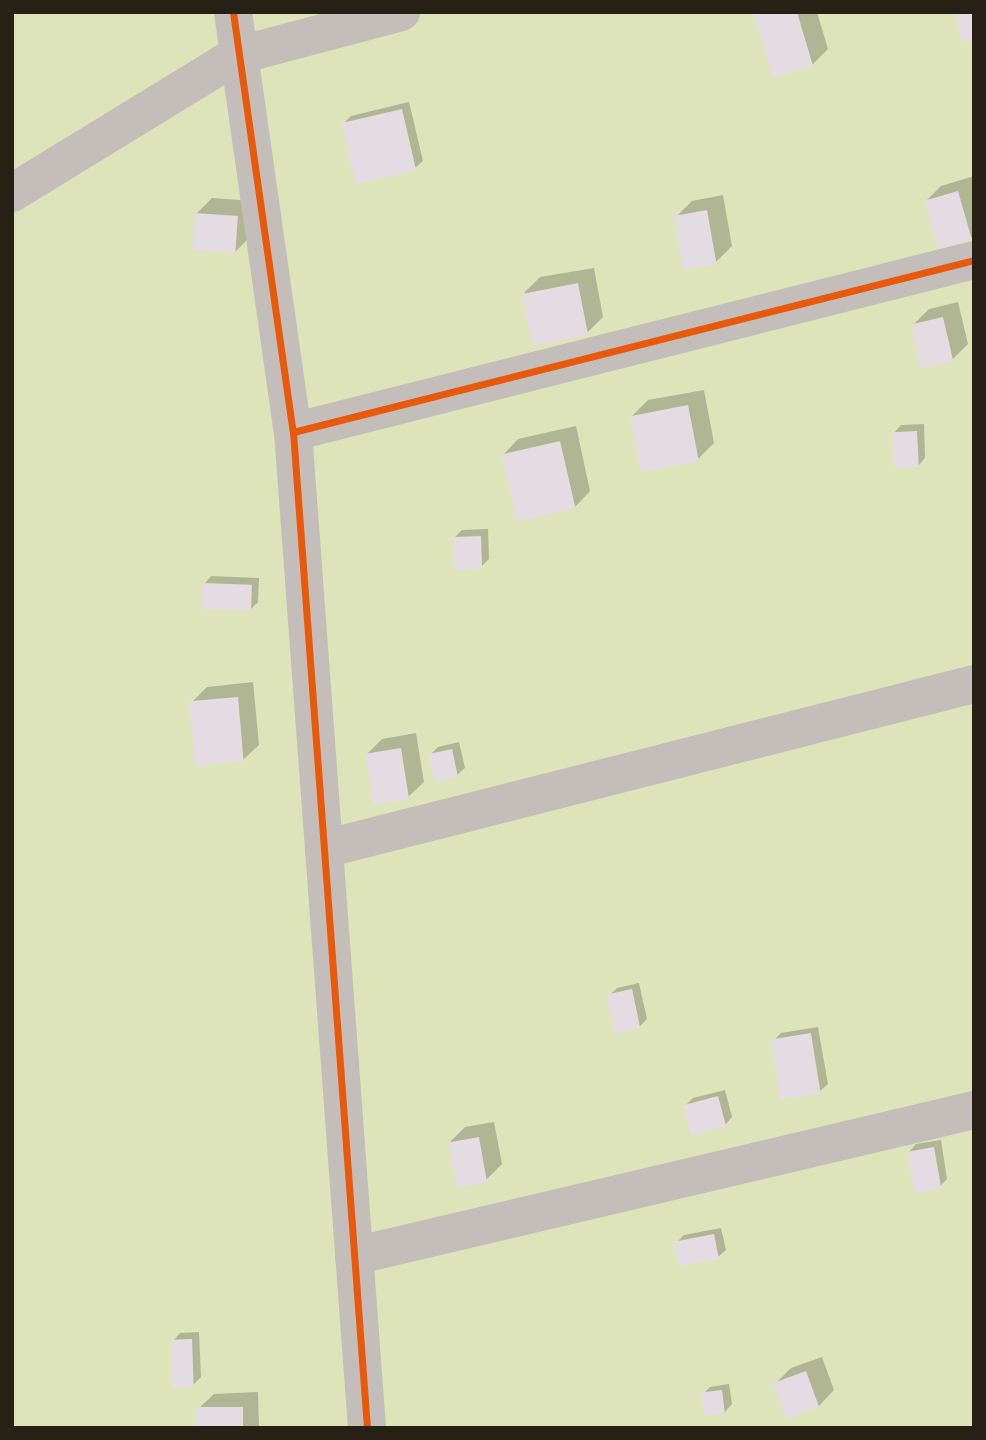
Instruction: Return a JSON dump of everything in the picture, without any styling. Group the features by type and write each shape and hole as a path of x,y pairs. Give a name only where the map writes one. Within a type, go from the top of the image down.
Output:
{"street":[{"path":"233,12 236,56 293,432 367,1428"},
{"path":"12,193 236,56 401,12"},
{"path":"293,432 974,260"},
{"path":"324,849 974,684"},
{"path":"354,1256 974,1110"}],"green space":[{"path":"12,12 974,12 974,1428 12,1428"}],"building":[{"path":"797,12 813,66 773,78 754,14"},
{"path":"955,12 974,12 974,39 962,42"},
{"path":"402,109 416,170 356,184 342,123"},
{"path":"958,191 972,239 938,249 924,201"},
{"path":"707,210 717,264 683,270 674,216"},
{"path":"195,213 238,216 235,253 192,250"},
{"path":"578,283 588,335 532,346 522,294"},
{"path":"943,317 953,361 921,368 911,324"},
{"path":"688,405 699,461 641,472 630,416"},
{"path":"917,431 919,467 894,468 892,432"},
{"path":"560,441 576,508 517,522 502,454"},
{"path":"481,536 482,569 454,570 453,537"},
{"path":"202,583 252,585 251,611 201,609"},
{"path":"238,697 244,762 195,766 189,701"},
{"path":"401,748 409,799 374,805 365,754"},
{"path":"452,749 458,777 435,782 429,754"},
{"path":"632,989 640,1028 615,1034 607,994"},
{"path":"811,1033 821,1093 780,1100 771,1039"},
{"path":"718,1096 726,1126 691,1135 683,1105"},
{"path":"479,1137 487,1182 456,1188 448,1142"},
{"path":"934,1147 941,1188 915,1193 907,1152"},
{"path":"714,1234 719,1259 679,1266 674,1242"},
{"path":"192,1339 194,1387 173,1388 171,1340"},
{"path":"806,1371 819,1407 786,1419 773,1383"},
{"path":"722,1390 725,1413 704,1415 701,1393"},
{"path":"196,1407 243,1407 243,1428 196,1428"}],"cycle path":[{"path":"233,12 293,432 367,1428"},
{"path":"293,432 974,260"}]}
